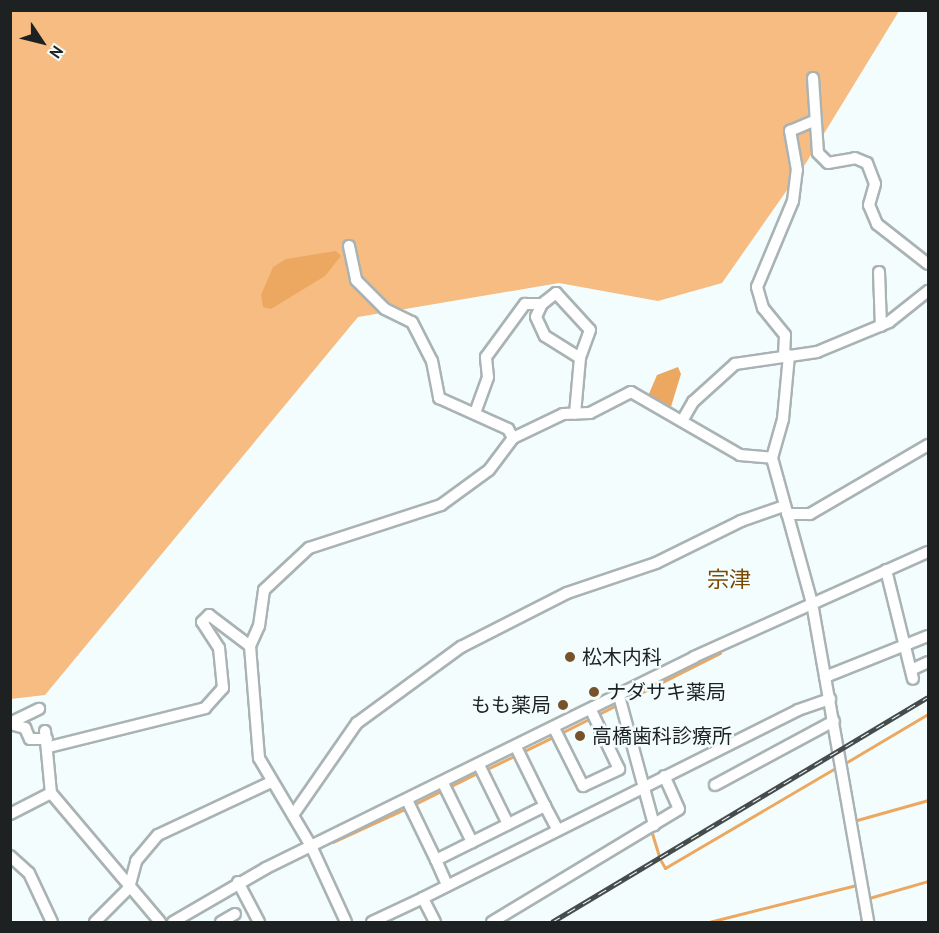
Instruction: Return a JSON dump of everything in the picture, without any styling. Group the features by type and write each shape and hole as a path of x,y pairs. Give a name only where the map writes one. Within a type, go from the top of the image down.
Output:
{"street":[{"path":"813,78 813,121 822,160 867,163 875,184 868,205 877,224 928,264"},
{"path":"813,121 790,130 797,182 779,242 757,287 763,308 785,335 787,355 783,419 772,458 812,603 825,677 830,723 868,922"},
{"path":"349,246 356,280 385,309 412,322 432,361 439,398 508,429 513,438"},
{"path":"879,272 881,326"},
{"path":"682,421 693,402 735,364 817,352 881,326 928,291"},
{"path":"575,414 580,358 590,330 556,293 542,304 536,317 545,336 580,358"},
{"path":"475,413 488,377 486,357 525,304 542,304"},
{"path":"346,922 311,846 271,782 259,758 250,646 259,626 264,590 283,567 332,536 441,505 489,470 513,438 563,414 590,414 631,392 740,455 772,458"},
{"path":"293,815 357,723 444,657 567,593 656,563 741,521 786,510 810,514 928,445"},
{"path":"174,922 238,882 311,846 481,770 812,603 928,552"},
{"path":"886,570 912,674 928,662"},
{"path":"39,709 12,723 30,739 47,739 205,708 223,688 219,648 202,622 209,615 250,646"},
{"path":"825,677 928,636"},
{"path":"372,922 389,919 446,882 557,826 641,789 826,700"},
{"path":"620,701 653,829"},
{"path":"556,733 582,786 619,769 593,715"},
{"path":"715,785 830,723"},
{"path":"47,739 51,793 160,922"},
{"path":"519,751 557,826"},
{"path":"481,770 508,824"},
{"path":"492,922 653,829 680,810 664,776"},
{"path":"95,922 129,888 136,861 158,835 271,782"},
{"path":"445,787 472,842"},
{"path":"12,810 51,793"},
{"path":"409,804 446,882"},
{"path":"436,860 545,806"},
{"path":"10,856 29,873 52,922"},
{"path":"238,882 259,922"},
{"path":"423,898 435,922"},
{"path":"221,922 235,914"}],"shaded area":[{"path":"10,11 899,11 806,163 722,283 658,301 559,283 358,317 45,695 11,699"},
{"path":"336,251 341,256 325,276 271,309 263,307 261,295 273,267 286,259"},
{"path":"678,367 681,374 670,410 648,396 657,375"}],"waterway":[{"path":"561,733 720,653"},
{"path":"803,703 824,694"},
{"path":"847,762 928,714"},
{"path":"485,770 555,736"},
{"path":"661,861 665,868 837,767"},
{"path":"413,805 479,772"},
{"path":"645,781 660,773"},
{"path":"590,808 640,783"},
{"path":"857,820 928,800"},
{"path":"333,842 407,808"},
{"path":"651,830 659,856"},
{"path":"296,859 308,853"},
{"path":"851,853 862,922"},
{"path":"869,898 928,881"},
{"path":"392,907 442,882"},
{"path":"709,922 856,885"}],"railway":[{"path":"552,922 928,697"}],"place":[{"name":"松木内科","path":"570,657"},
{"name":"ナダサキ薬局","path":"594,692"},
{"name":"もも薬局","path":"563,705"},
{"name":"高橋歯科診療所","path":"580,736"}],"district":[{"name":"宗津","path":"729,580"}]}
